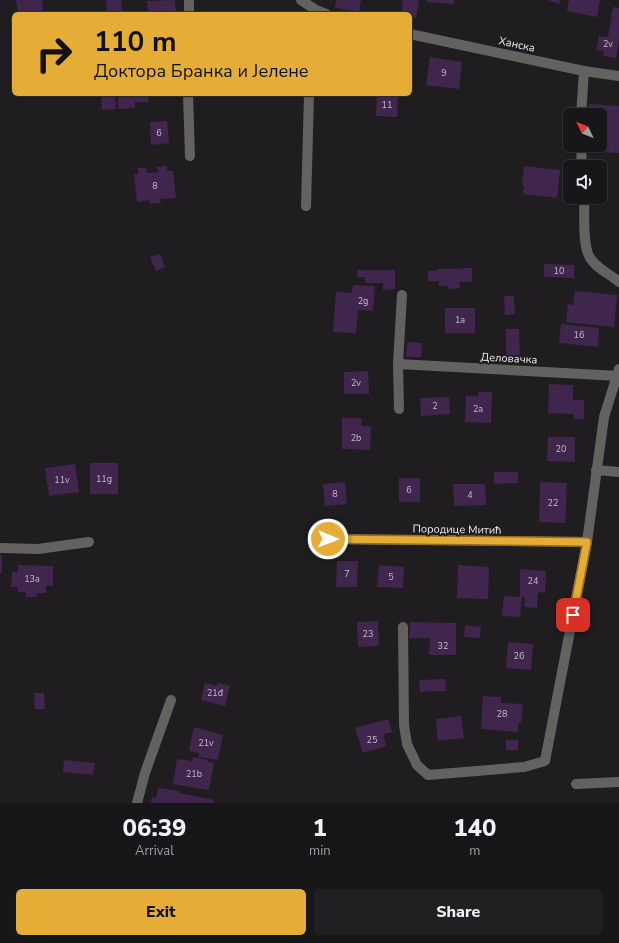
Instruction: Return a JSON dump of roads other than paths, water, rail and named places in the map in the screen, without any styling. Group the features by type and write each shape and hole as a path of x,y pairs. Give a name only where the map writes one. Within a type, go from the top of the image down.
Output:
{"street":[{"path":"189,0 189,12"},
{"path":"301,0 316,12"},
{"name":"Ханска","path":"412,34 584,71 619,76"},
{"path":"581,108 584,71"},
{"path":"188,96 190,156"},
{"path":"306,206 309,96"},
{"path":"584,204 586,244 589,256 596,265 619,282"},
{"path":"399,409 398,364 402,295"},
{"name":"Деловачка","path":"398,364 618,374"},
{"path":"403,627 404,725 407,744 417,765 428,775 524,767 545,761 587,542 604,417 618,374"},
{"path":"596,470 619,472"},
{"name":"Породице Митић","path":"328,539 587,542"},
{"path":"0,548 38,549 89,542"},
{"path":"137,803 144,773 171,700"},
{"path":"576,784 619,782"}]}
